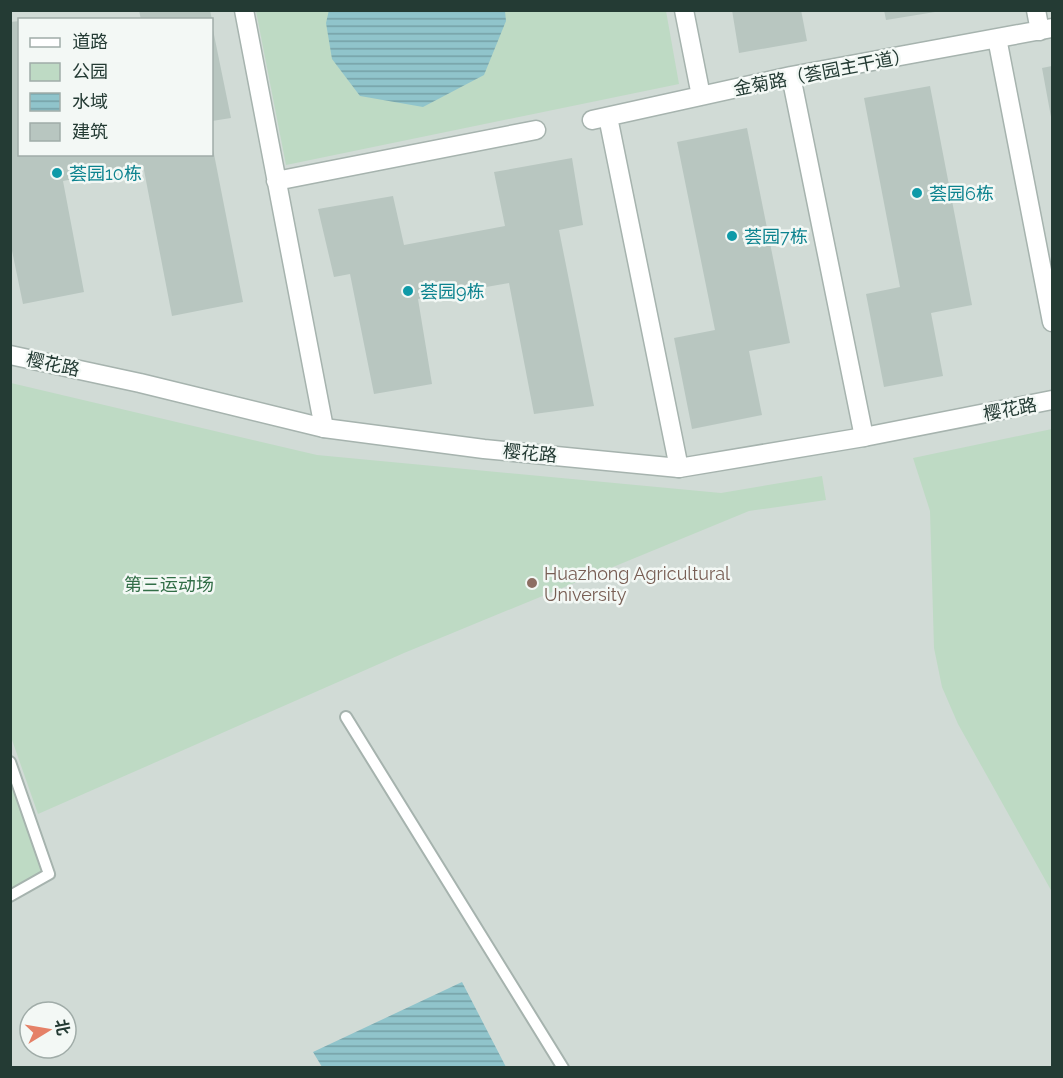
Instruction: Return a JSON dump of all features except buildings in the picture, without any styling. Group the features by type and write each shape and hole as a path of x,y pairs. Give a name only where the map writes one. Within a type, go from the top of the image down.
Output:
{"street":[{"path":"244,10 324,428"},
{"path":"684,10 701,96"},
{"path":"1036,10 1046,30"},
{"name":"金菊路（荟园主干道）","path":"679,468 600,118 791,76 1046,30"},
{"path":"997,38 1053,322"},
{"path":"791,76 864,437"},
{"path":"276,181 536,130"},
{"name":"樱花路","path":"10,355 140,383 324,428 484,449 679,468 864,437 1053,400"}],"lane":[{"path":"346,717 563,1068"},
{"path":"10,762 49,874 10,896"}],"shaded area":[{"name":"Huazhong Agricultural University","path":"11,11 1052,11 1052,1067 11,1067"}],"green space":[{"path":"256,11 666,11 679,84 286,165"},
{"name":"第三运动场","path":"11,383 317,455 721,493 822,476 826,500 749,511 404,653 38,814 11,737"},
{"path":"1052,429 1052,892 958,724 942,687 934,648 930,511 913,458"},
{"path":"10,762 49,874 10,896"}],"water":[{"path":"329,10 505,11 506,21 484,75 423,107 360,96 332,59 326,23"},
{"path":"462,982 506,1067 322,1067 313,1052"}],"place":[{"name":"荟园10栋","path":"57,173"},
{"name":"荟园6栋","path":"917,193"},
{"name":"荟园7栋","path":"732,236"},
{"name":"荟园9栋","path":"408,291"},
{"name":"Huazhong Agricultural University","path":"532,583"}]}
